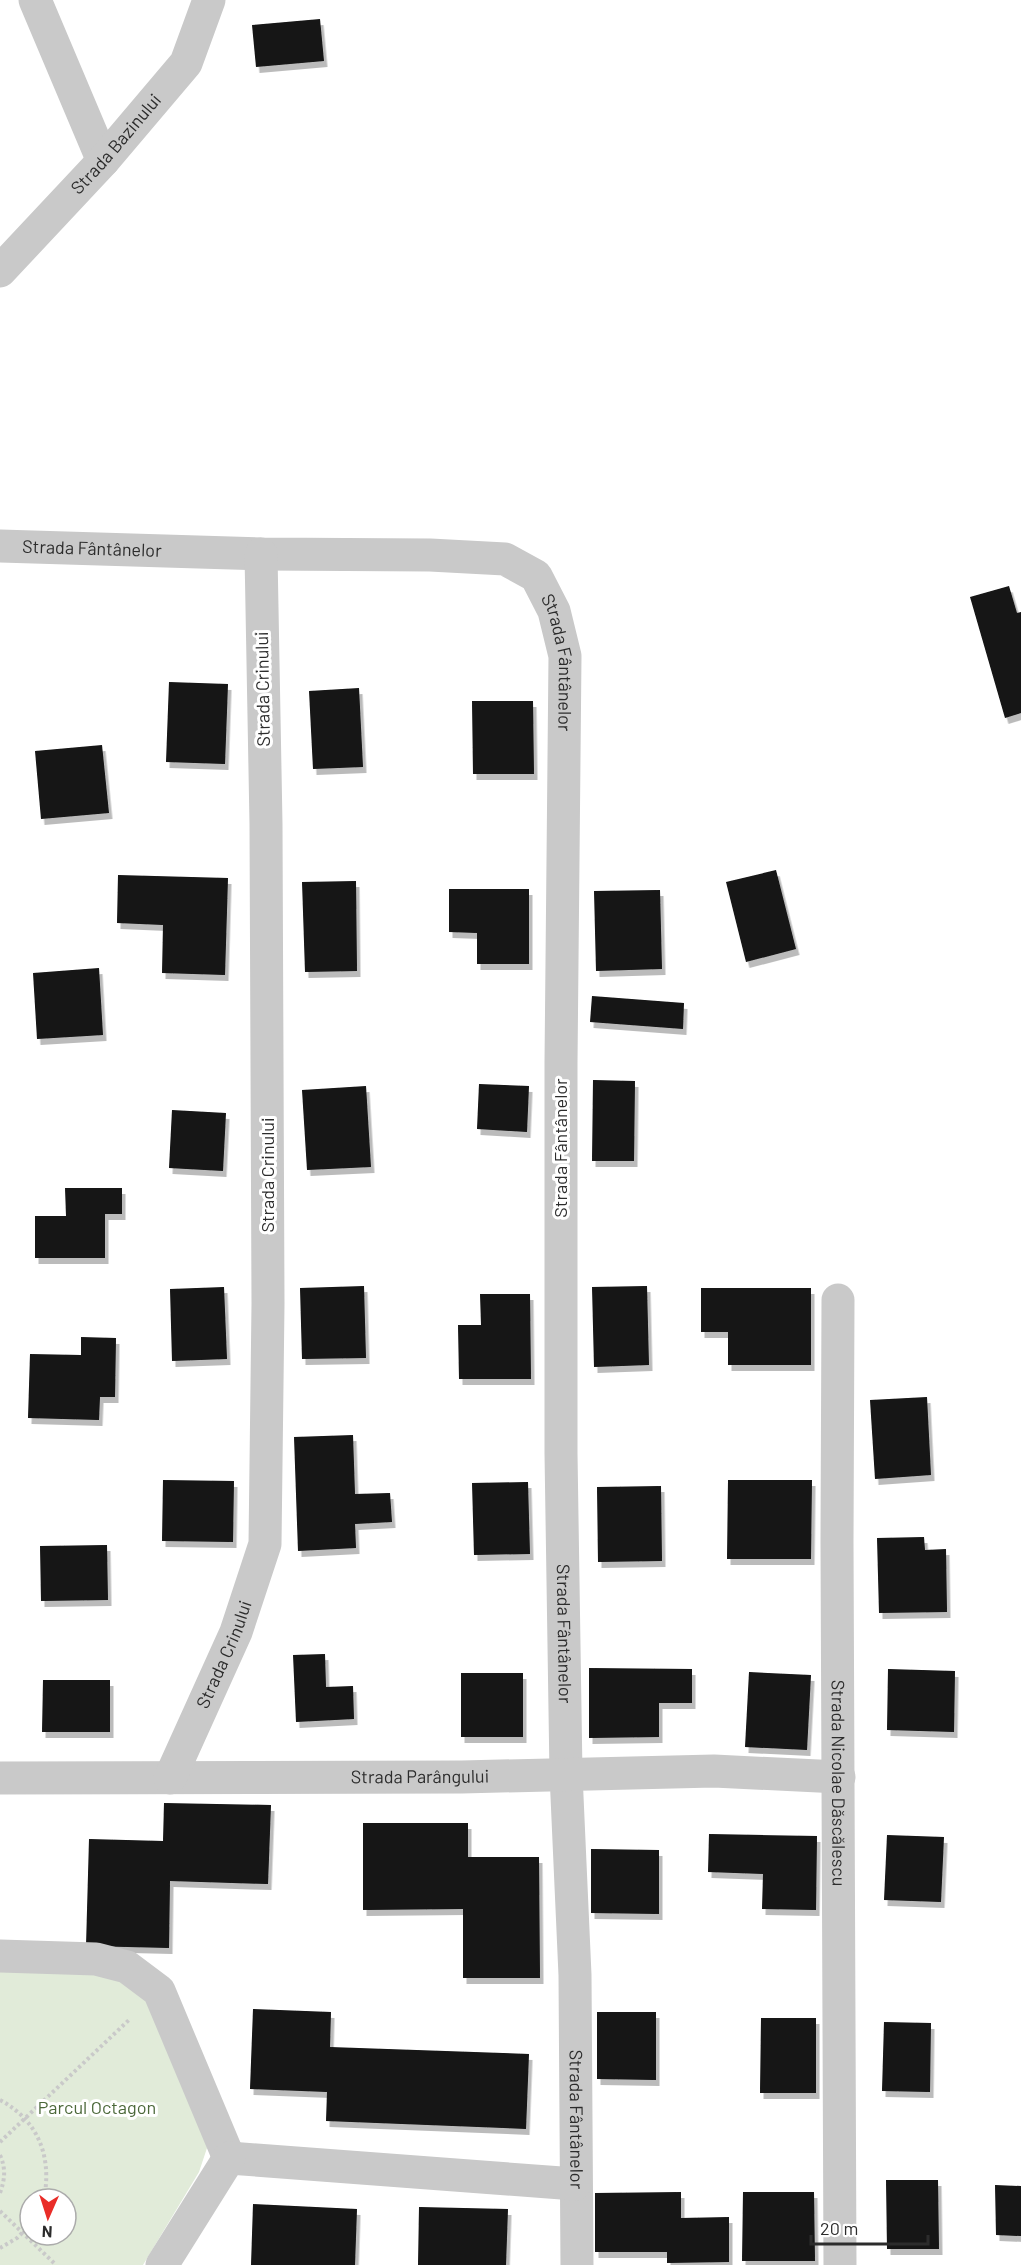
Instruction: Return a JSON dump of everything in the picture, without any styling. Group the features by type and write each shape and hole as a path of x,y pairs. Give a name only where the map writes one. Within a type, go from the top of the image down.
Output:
{"street":[{"path":"35,0 103,161"},
{"name":"Strada Bazinului","path":"0,271 103,161 186,63 208,0"},
{"name":"Strada Fântânelor","path":"0,546 261,554 430,555 505,559 536,576 554,611 565,656 561,1335 566,1774 575,1975 577,2265"},
{"name":"Strada Crinului","path":"170,1778 236,1632 265,1544 268,1304 266,835 261,554"},
{"name":"Strada Nicolae Dăscălescu","path":"838,1300 840,2265"},
{"name":"Strada Parângului","path":"0,1778 462,1777 714,1771 839,1778"},
{"path":"0,1956 96,1959 127,1967 159,1991 229,2157"},
{"path":"229,2157 575,2184"},
{"path":"162,2265 229,2157"}],"path":[{"path":"0,2142 159,1991"},
{"path":"0,2100 25,2118 34,2130 44,2152 47,2175 46,2187"},
{"path":"0,2155 5,2169 0,2193"},
{"path":"0,2211 18,2228"},
{"path":"0,2248 18,2236"},
{"path":"37,2247 56,2265"}],"green space":[{"name":"Parcul Octagon","path":"0,1971 95,1973 121,1978 156,2007 208,2145 199,2172 143,2265 0,2265"}],"building":[{"path":"320,19 324,61 256,67 252,25"},
{"path":"1009,586 1017,613 1021,612 1021,713 1005,718 970,597"},
{"path":"169,682 228,684 225,764 166,762"},
{"path":"359,688 363,767 313,769 309,691"},
{"path":"472,701 533,701 534,774 473,774"},
{"path":"102,745 109,813 41,819 35,751"},
{"path":"776,870 796,949 746,962 726,882"},
{"path":"118,875 228,878 225,975 162,973 163,925 117,923"},
{"path":"356,881 357,971 305,972 302,882"},
{"path":"449,889 529,889 529,964 477,964 477,933 449,932"},
{"path":"660,890 662,969 596,971 594,891"},
{"path":"99,968 103,1035 37,1039 33,973"},
{"path":"592,996 684,1003 683,1029 590,1022"},
{"path":"593,1080 635,1081 634,1161 592,1161"},
{"path":"479,1084 529,1086 527,1132 477,1129"},
{"path":"366,1086 371,1167 307,1170 302,1090"},
{"path":"172,1110 226,1113 223,1171 169,1168"},
{"path":"65,1188 122,1188 122,1214 105,1214 105,1258 35,1258 35,1216 66,1216"},
{"path":"364,1286 366,1358 302,1359 300,1288"},
{"path":"647,1286 649,1365 594,1367 592,1287"},
{"path":"224,1287 227,1359 172,1361 170,1289"},
{"path":"701,1288 811,1288 811,1365 728,1365 728,1332 701,1332"},
{"path":"480,1294 530,1294 531,1379 459,1379 458,1325 481,1325"},
{"path":"81,1337 116,1338 115,1397 100,1397 99,1420 28,1418 30,1354 81,1355"},
{"path":"927,1397 931,1475 875,1479 870,1400"},
{"path":"353,1435 355,1494 390,1493 392,1522 355,1524 356,1548 298,1551 294,1437"},
{"path":"163,1480 234,1481 233,1542 162,1541"},
{"path":"728,1480 812,1480 811,1559 727,1559"},
{"path":"528,1482 530,1554 474,1555 472,1483"},
{"path":"661,1486 662,1561 598,1562 597,1487"},
{"path":"924,1537 925,1550 946,1549 947,1612 879,1613 877,1538"},
{"path":"107,1545 108,1600 41,1601 40,1546"},
{"path":"325,1654 326,1687 353,1686 354,1719 296,1722 293,1655"},
{"path":"589,1668 692,1669 692,1703 659,1703 659,1737 589,1738"},
{"path":"888,1669 955,1671 954,1732 887,1730"},
{"path":"749,1672 811,1675 807,1750 745,1747"},
{"path":"461,1673 523,1673 523,1737 461,1737"},
{"path":"43,1680 110,1680 110,1732 42,1732"},
{"path":"164,1803 271,1805 268,1884 170,1881 169,1948 86,1946 89,1839 163,1841"},
{"path":"363,1823 468,1823 468,1857 539,1857 540,1978 463,1978 463,1909 363,1910"},
{"path":"709,1834 817,1836 816,1910 762,1909 763,1874 708,1872"},
{"path":"887,1835 944,1837 941,1902 884,1900"},
{"path":"591,1849 659,1850 659,1914 591,1913"},
{"path":"253,2009 331,2012 330,2047 529,2054 526,2129 326,2121 327,2092 250,2089"},
{"path":"597,2012 656,2012 656,2080 597,2079"},
{"path":"761,2018 816,2018 816,2093 760,2093"},
{"path":"884,2022 931,2023 930,2092 882,2091"},
{"path":"886,2180 938,2180 939,2249 887,2249"},
{"path":"995,2185 1021,2186 1021,2236 996,2235"},
{"path":"681,2192 681,2218 729,2217 729,2262 667,2263 667,2252 595,2252 595,2193"},
{"path":"743,2192 814,2192 815,2261 742,2261"},
{"path":"253,2204 357,2209 355,2265 251,2265"},
{"path":"419,2207 508,2209 506,2265 418,2265"}]}
